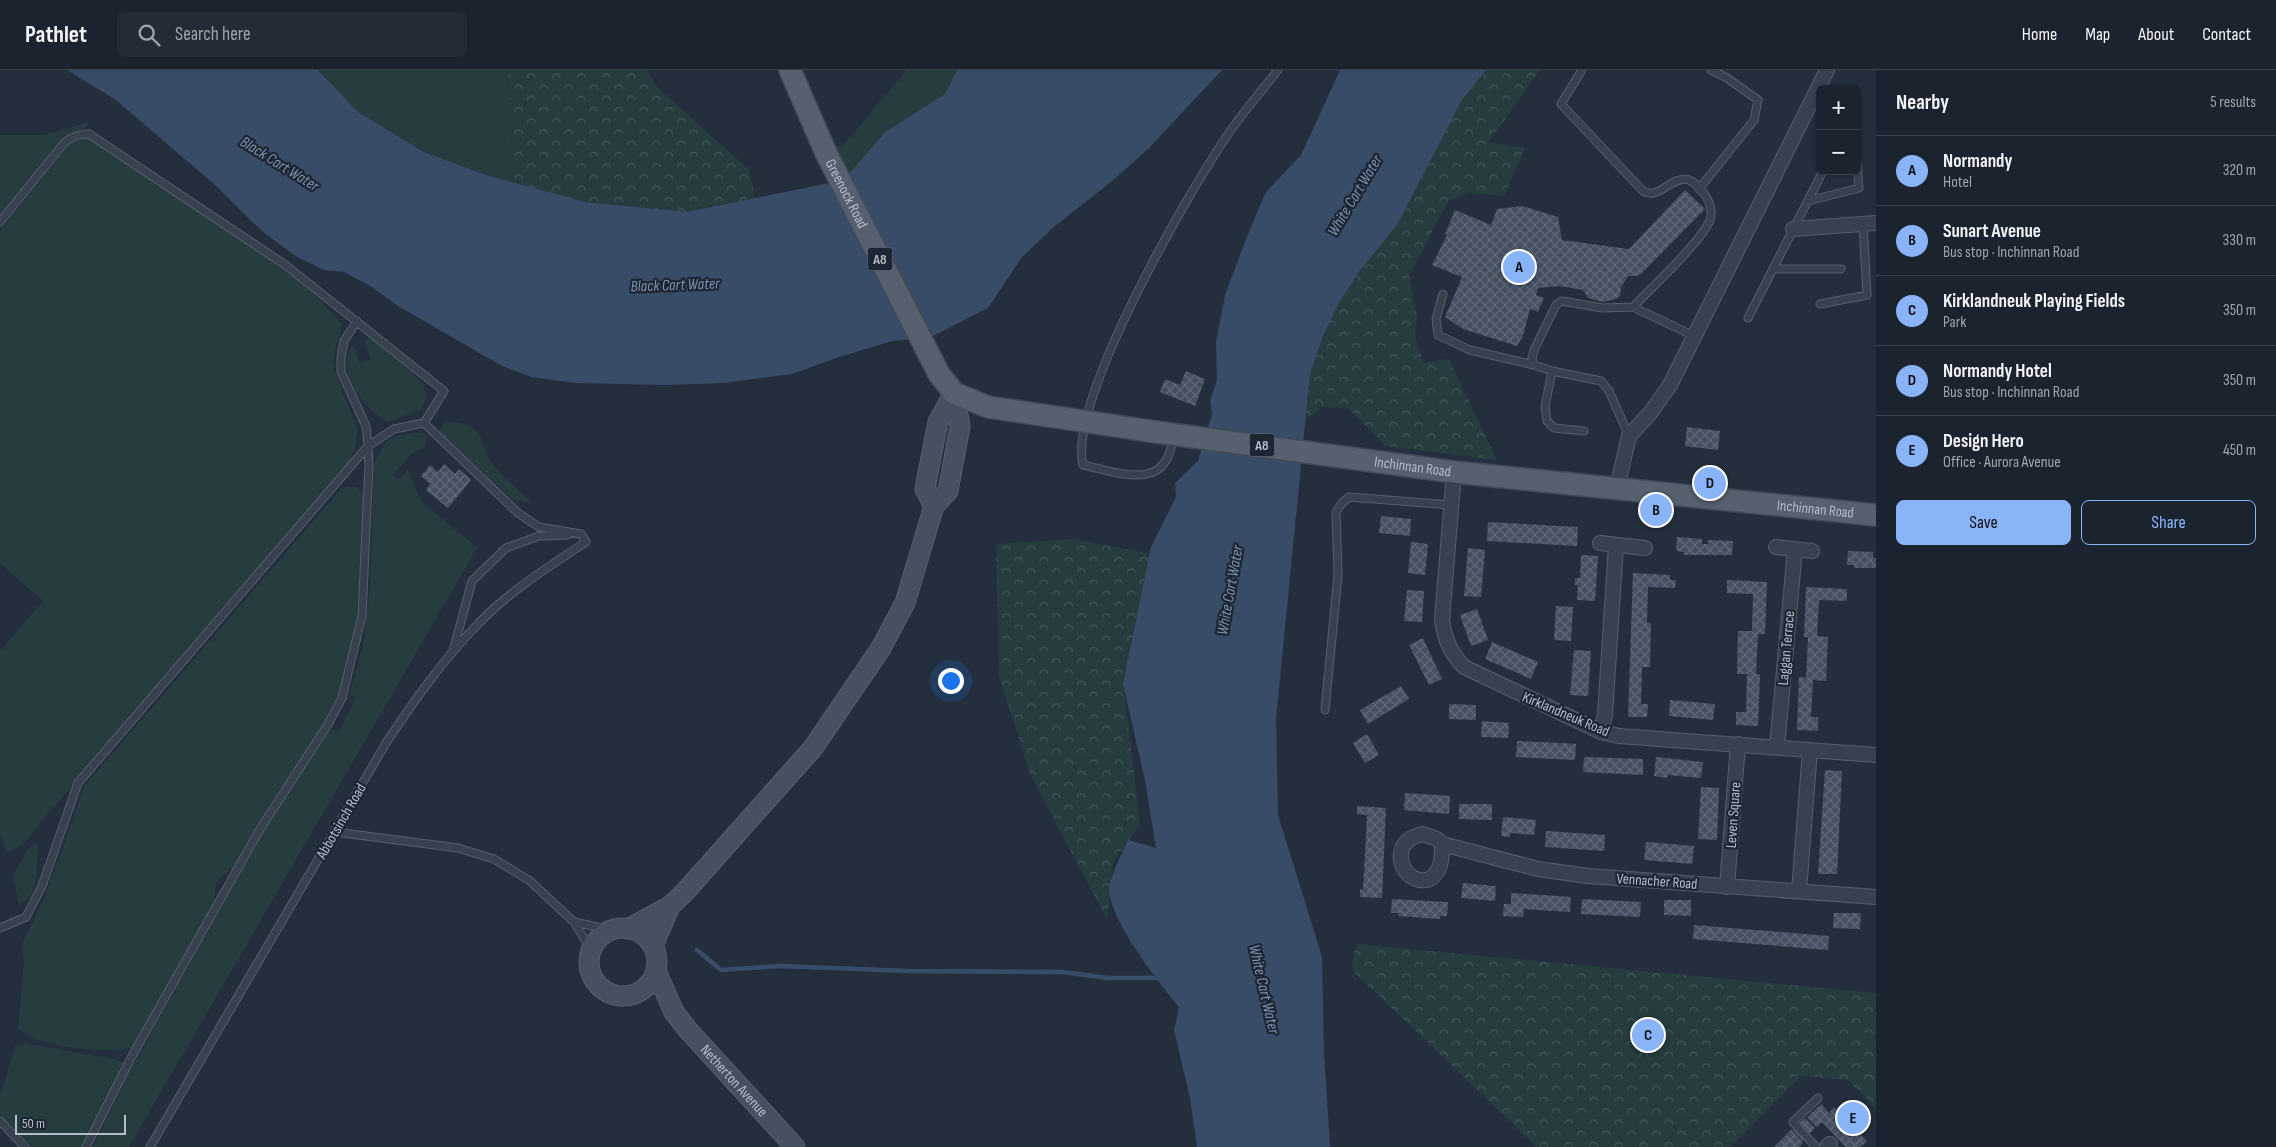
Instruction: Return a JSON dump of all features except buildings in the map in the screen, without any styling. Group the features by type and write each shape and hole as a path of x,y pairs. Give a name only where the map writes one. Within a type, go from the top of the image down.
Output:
{"main road":[{"name":"Greenock Road","path":"790,70 826,152 935,366 947,386 954,393"},
{"name":"Inchinnan Road","path":"954,393 988,407 1454,472 1876,515"}],"street":[{"path":"1617,488 1630,436 1651,412 1670,385 1827,70"},
{"path":"1793,230 1870,223"},
{"path":"653,946 670,906 813,748 881,648 904,603 934,506 925,489 938,422 954,393"},
{"name":"Kirklandneuk Road","path":"1454,472 1442,620 1445,639 1452,655 1464,667 1601,732 1620,736 1876,755"},
{"path":"1600,543 1645,548"},
{"path":"1601,732 1605,715 1616,545"},
{"path":"1776,547 1812,551"},
{"name":"Laggan Terrace","path":"1777,747 1795,549"},
{"name":"Leven Square","path":"1727,887 1738,744"},
{"path":"1799,891 1810,750"},
{"name":"Vennacher Road","path":"1442,844 1538,869 1588,876 1876,897"},
{"path":"620,929 646,938 653,946 657,958 656,971 646,987 638,993 618,996 600,987 590,970 591,950 596,941 620,929 670,906"},
{"name":"Netherton Avenue","path":"656,971 674,1012 688,1030 795,1147"},
{"name":"Netherton Avenue","path":"638,993 674,1012"}],"lane":[{"path":"1174,434 1172,445 1161,469 1150,474 1133,476 1083,465 1081,456 1082,437 1092,401 1123,322 1193,192 1231,130 1278,70"},
{"path":"1582,70 1561,104 1643,191 1648,194 1657,193 1668,184 1680,179 1690,180 1705,195 1710,204 1711,213 1709,221 1698,238 1633,307"},
{"path":"1699,189 1754,120 1758,100 1727,78 1711,70"},
{"path":"0,222 64,143 71,137 90,134 284,264 358,321 444,392 424,423 394,429 368,446 78,783 42,886 26,917 0,928"},
{"path":"1748,318 1821,175"},
{"path":"1808,201 1859,188 1858,175"},
{"path":"1820,304 1867,295 1870,223"},
{"path":"1773,269 1841,269"},
{"path":"1442,294 1436,319 1438,335 1470,350 1552,371 1601,381 1609,390 1630,436"},
{"path":"1534,365 1532,358 1534,350 1558,302 1602,308 1633,307 1694,336"},
{"path":"86,1147 132,1056 260,829 328,726 342,698 362,616 369,474 366,426 341,372 344,341 358,321"},
{"path":"1552,371 1545,407 1547,421 1554,428 1584,431"},
{"path":"424,423 518,513 539,527 581,534"},
{"path":"1325,710 1338,575 1336,512 1349,497 1451,505"},
{"path":"452,653 472,581 506,548 539,536 581,534"},
{"name":"Abbotsinch Road","path":"150,1147 406,712 452,653 478,624 544,569 586,542 581,534"},
{"path":"335,832 458,848 494,859 530,881 574,922 591,950"},
{"path":"574,922 620,929"},
{"path":"1816,1147 1793,1122 1818,1098"},
{"path":"0,1121 25,1147"}],"green space":[{"path":"318,70 508,70 514,183 486,175 424,152 358,112"},
{"path":"508,70 647,70 656,86 749,170 755,198 687,212 585,202 514,183"},
{"path":"907,70 957,70 945,94 885,132 848,176 836,148 844,144"},
{"path":"1486,70 1540,70 1488,143 1525,148 1504,196 1469,193 1449,200 1409,275 1417,317 1415,335 1423,363 1449,359 1497,460 1386,446 1348,408 1323,407 1306,417 1310,373 1323,336 1338,305 1359,272 1397,225 1462,100"},
{"path":"90,122 85,129 70,133 61,139 0,214 0,135 44,135"},
{"path":"87,138 264,255 299,281 329,310 342,325 333,360 336,375 358,430 354,452 345,470 26,840 17,849 7,852 0,833 0,651 43,601 0,563 0,231 69,144"},
{"path":"374,334 424,385 427,397 422,409 389,422 371,410 362,400 349,376 347,365 348,354 354,345 359,363 371,360 365,341"},
{"path":"445,421 469,426 475,430 495,467 532,503 513,500 444,436 440,432 441,425"},
{"path":"417,432 425,434 427,441 424,448 412,453 393,475 398,480 408,470 421,501 477,548 129,1147 93,1147 128,1075 275,811 331,729 339,732 356,698 350,693 364,639 370,588 374,463 386,442 398,436"},
{"path":"357,487 364,495 357,617 338,698 325,723 258,822 233,868 220,878 216,885 214,904 133,1047 111,1050 84,1049 57,1045 33,1038 18,1029 24,962 22,944 45,896 85,785 340,490"},
{"path":"1072,539 1149,553 1147,583 1125,697 1140,824 1113,863 1107,919 1030,774 999,676 996,544"},
{"path":"35,844 38,847 34,888 26,901 19,905 13,875 28,850"},
{"path":"1357,944 1876,993 1876,1109 1848,1080 1801,1076 1730,1147 1537,1147 1353,971 1352,961"},
{"path":"24,1043 114,1059 125,1063 83,1147 31,1147 0,1115 0,1096 15,1046"}],"water":[{"name":"Black Cart Water","path":"67,70 318,70 358,112 424,152 486,175 585,202 687,212 844,180 885,132 945,94 957,70 1222,70 1149,148 1117,177 1055,226 1022,257 988,308 931,337 892,341 792,374 723,383 667,385 577,383 531,377 502,366 398,306 372,287 344,272 324,270 297,257 263,232 215,185 116,100"},
{"name":"White Cart Water","path":"1340,70 1486,70 1462,100 1397,225 1359,272 1338,305 1323,336 1310,374 1276,719 1278,815 1322,957 1324,1052 1330,1147 1197,1147 1190,1098 1174,1030 1179,1007 1148,967 1126,934 1112,903 1109,889 1128,840 1156,848 1145,780 1123,684 1151,547 1176,497 1175,483 1198,461 1212,414 1210,401 1217,380 1216,342 1225,295 1266,192 1301,155"}],"waterway":[{"path":"697,950 721,970 780,966 909,971 1063,972 1108,978 1160,978"}],"place":[{"name":"Normandy","path":"1519,267"},
{"name":"Normandy Hotel","path":"1710,483"},
{"name":"Sunart Avenue","path":"1656,510"},
{"name":"Kirklandneuk Playing Fields","path":"1648,1035"},
{"name":"Design Hero","path":"1853,1118"}]}
